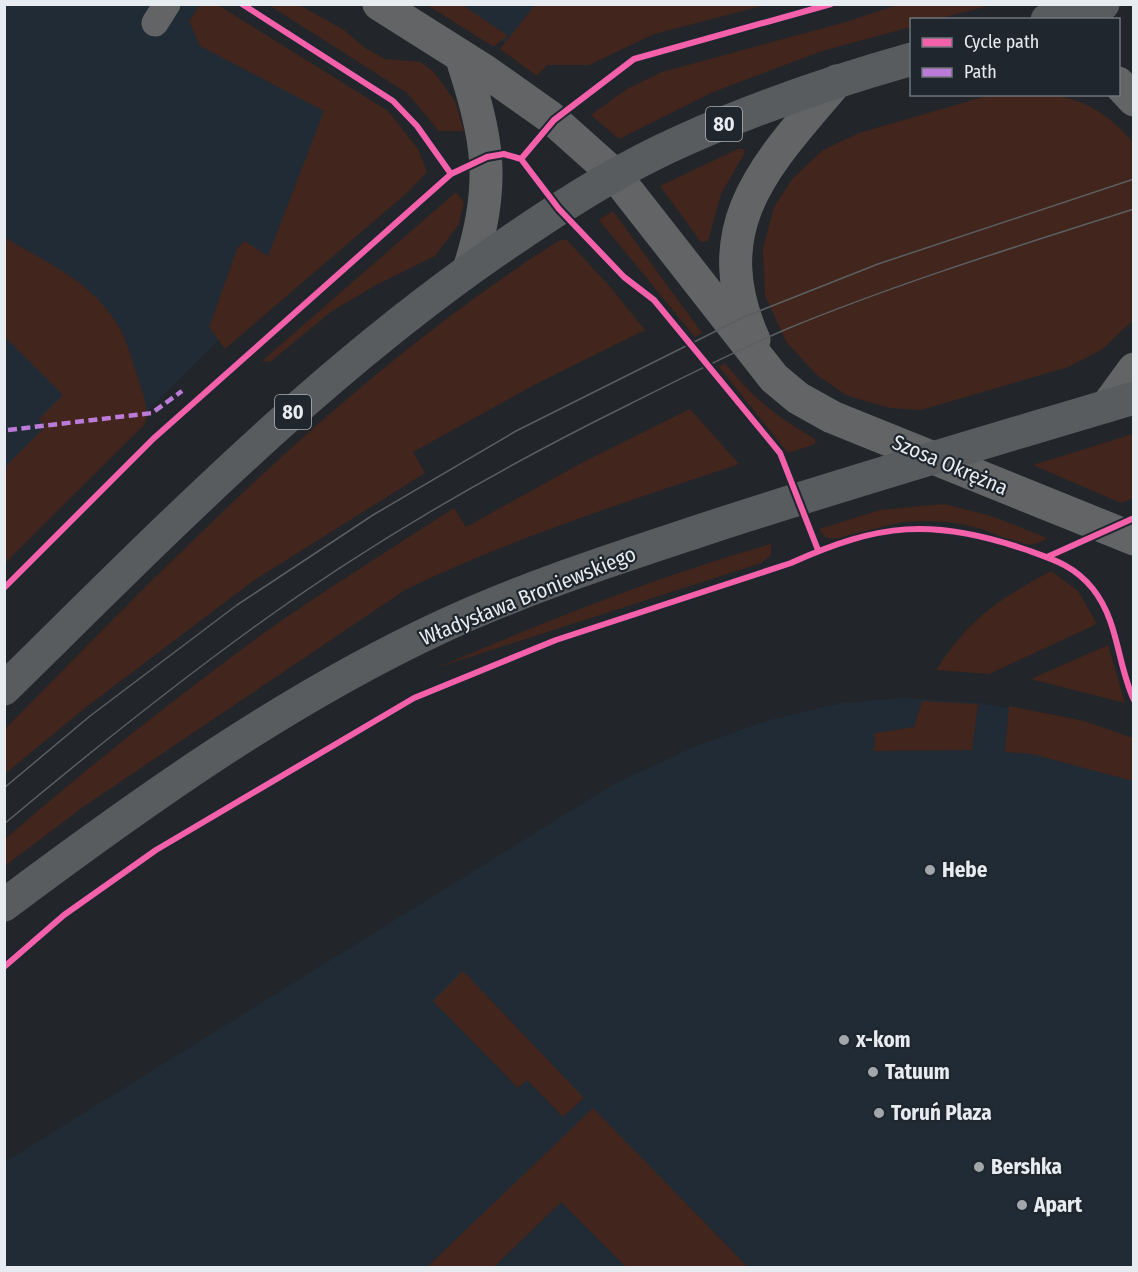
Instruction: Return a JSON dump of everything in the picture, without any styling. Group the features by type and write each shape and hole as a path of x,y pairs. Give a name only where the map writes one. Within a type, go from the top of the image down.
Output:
{"main road":[{"path":"1054,15 1103,4"},
{"name":"80","path":"4,689 266,435 383,334 469,269 573,199 683,140 837,81 910,60"},
{"name":"Władysława Broniewskiego","path":"4,905 113,824 226,748 328,688 443,626 581,570 798,498 1120,402"}],"street":[{"name":"Szosa Okrężna","path":"379,4 461,56 550,117 615,175 774,378 798,398 832,417 1134,539"},
{"path":"461,56 483,124 487,157 486,194 481,232 469,269"},
{"name":"Szosa Okrężna","path":"774,378 744,317 736,283 735,251 751,192 785,144 837,81"},
{"path":"1120,84 1134,100"},
{"path":"1120,402 1134,369"}],"shaded area":[{"path":"900,4 992,5 941,18 910,18 910,27 822,51 713,92 619,139 591,115 627,89 662,72 846,22"},
{"path":"5,5 200,5 350,96 355,205 5,552"},
{"path":"200,5 218,5 388,111 418,149 427,172 408,192 225,349 209,327 237,249 244,241 268,256 324,111 200,46 189,21"},
{"path":"269,5 299,5 344,30 365,48 385,59 420,62 433,71 455,101 464,131 439,131 407,93"},
{"path":"427,5 463,5 508,36 495,46 491,45"},
{"path":"450,5 569,5 519,53"},
{"path":"535,5 766,5 654,34 589,65 547,65 537,76 500,49"},
{"path":"987,96 1066,97 1108,118 1133,143 1132,321 1103,349 1068,367 921,410 890,408 848,396 818,376 786,342 765,295 763,249 774,207 793,178 823,150 859,133"},
{"path":"740,148 745,150 744,154 721,194 708,241 701,242 660,186"},
{"path":"456,192 464,202 459,224 435,256 376,285 332,311 270,362 262,361"},
{"path":"613,211 702,333 695,337 599,220"},
{"path":"5,238 67,274 95,296 107,309 126,342 147,412 145,424 5,563 5,467 46,426 39,419 63,395 5,337"},
{"path":"560,240 567,240 611,288 645,330 536,384 413,452 425,473 253,581 85,708 5,774 5,729 202,532 269,468 409,347 483,292"},
{"path":"725,363 756,397 776,414 815,439 815,444 788,453 719,367"},
{"path":"690,409 739,464 528,537 405,590 83,807 5,866 5,839 160,711 306,604 454,508 466,527 587,460"},
{"path":"1133,434 1133,498 1121,503 1033,465"},
{"path":"944,504 991,516 1047,538 1038,543 1021,544 974,527 936,521 896,524 842,538 825,537 819,529 880,510"},
{"path":"771,544 771,555 761,563 436,668 602,601"},
{"path":"1051,571 1078,591 1097,624 989,674 936,670 973,623 1015,591"},
{"path":"1108,645 1125,703 1031,679"},
{"path":"905,698 979,703 1068,719 1133,738 1133,1267 5,1268 5,1162 614,784 696,746 769,720 843,703"},
{"path":"922,701 978,704 972,750 874,751 875,733 914,727"},
{"path":"1009,706 1084,721 1133,738 1133,781 1032,754 1005,752"},
{"path":"463,971 584,1098 563,1117 527,1080 518,1088 433,1001"},
{"path":"593,1108 748,1267 626,1267 561,1202 494,1267 427,1267"}],"tram line":[{"path":"4,788 90,716 237,605 373,515 516,431 744,317 878,264 1134,179"},
{"path":"4,824 156,701 295,598 388,537 532,454 689,375 789,328 917,280 1134,209"}],"marked path":[{"path":"8,430 152,413 182,391"}],"cycle path":[{"path":"242,4 393,101 417,126 451,174"},
{"path":"521,159 554,120 634,59 831,4"},
{"path":"4,588 153,439 451,174 487,157 504,154 521,159 559,209 624,277 654,300 780,453 818,550"},
{"path":"1047,557 1134,518"},
{"path":"4,967 64,915 156,850 414,698 556,640 791,563 852,540 879,533 906,529 962,532 1024,549 1070,568 1086,581 1102,602 1113,629 1134,700"}],"place":[{"name":"Hebe","path":"930,870"},
{"name":"x-kom","path":"844,1040"},
{"name":"Tatuum","path":"873,1072"},
{"name":"Toruń Plaza","path":"879,1113"},
{"name":"Bershka","path":"979,1167"},
{"name":"Apart","path":"1022,1205"}]}
